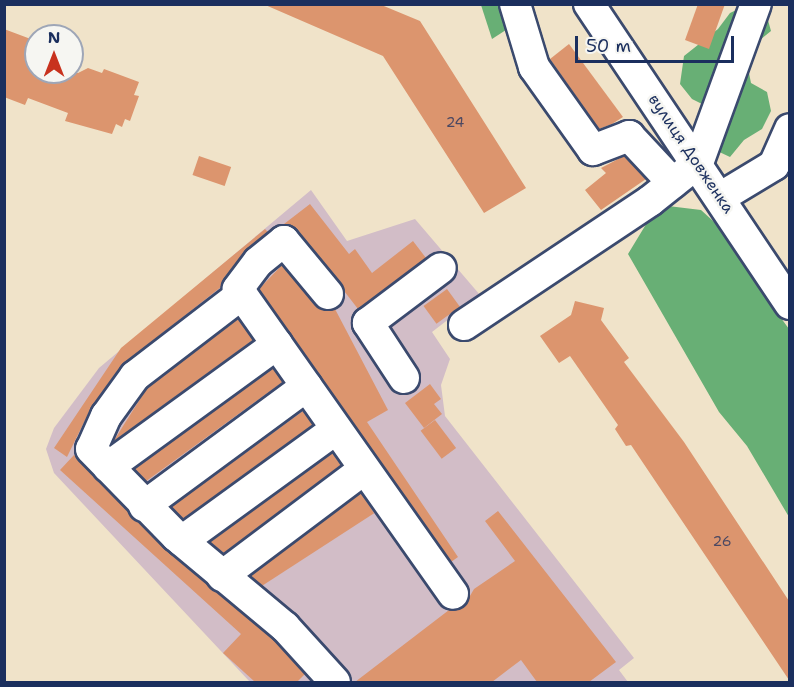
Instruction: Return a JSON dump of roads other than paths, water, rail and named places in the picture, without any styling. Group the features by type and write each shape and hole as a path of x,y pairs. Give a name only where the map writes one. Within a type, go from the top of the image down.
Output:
{"street":[{"path":"515,4 534,67 593,150 628,136 673,183"},
{"name":"вулиця Довженка","path":"589,4 721,197 789,304"},
{"path":"464,325 673,183 698,163 756,4"},
{"path":"721,197 774,165 789,129"},
{"path":"328,294 284,241 258,262 238,289 363,470 453,594"},
{"path":"404,378 368,323 441,268"},
{"path":"242,294 135,376 106,416 91,449 144,506 182,541 285,627 335,682"},
{"path":"108,467 277,344"},
{"path":"144,506 307,386"},
{"path":"182,541 336,429"},
{"path":"222,576 363,470"}]}
